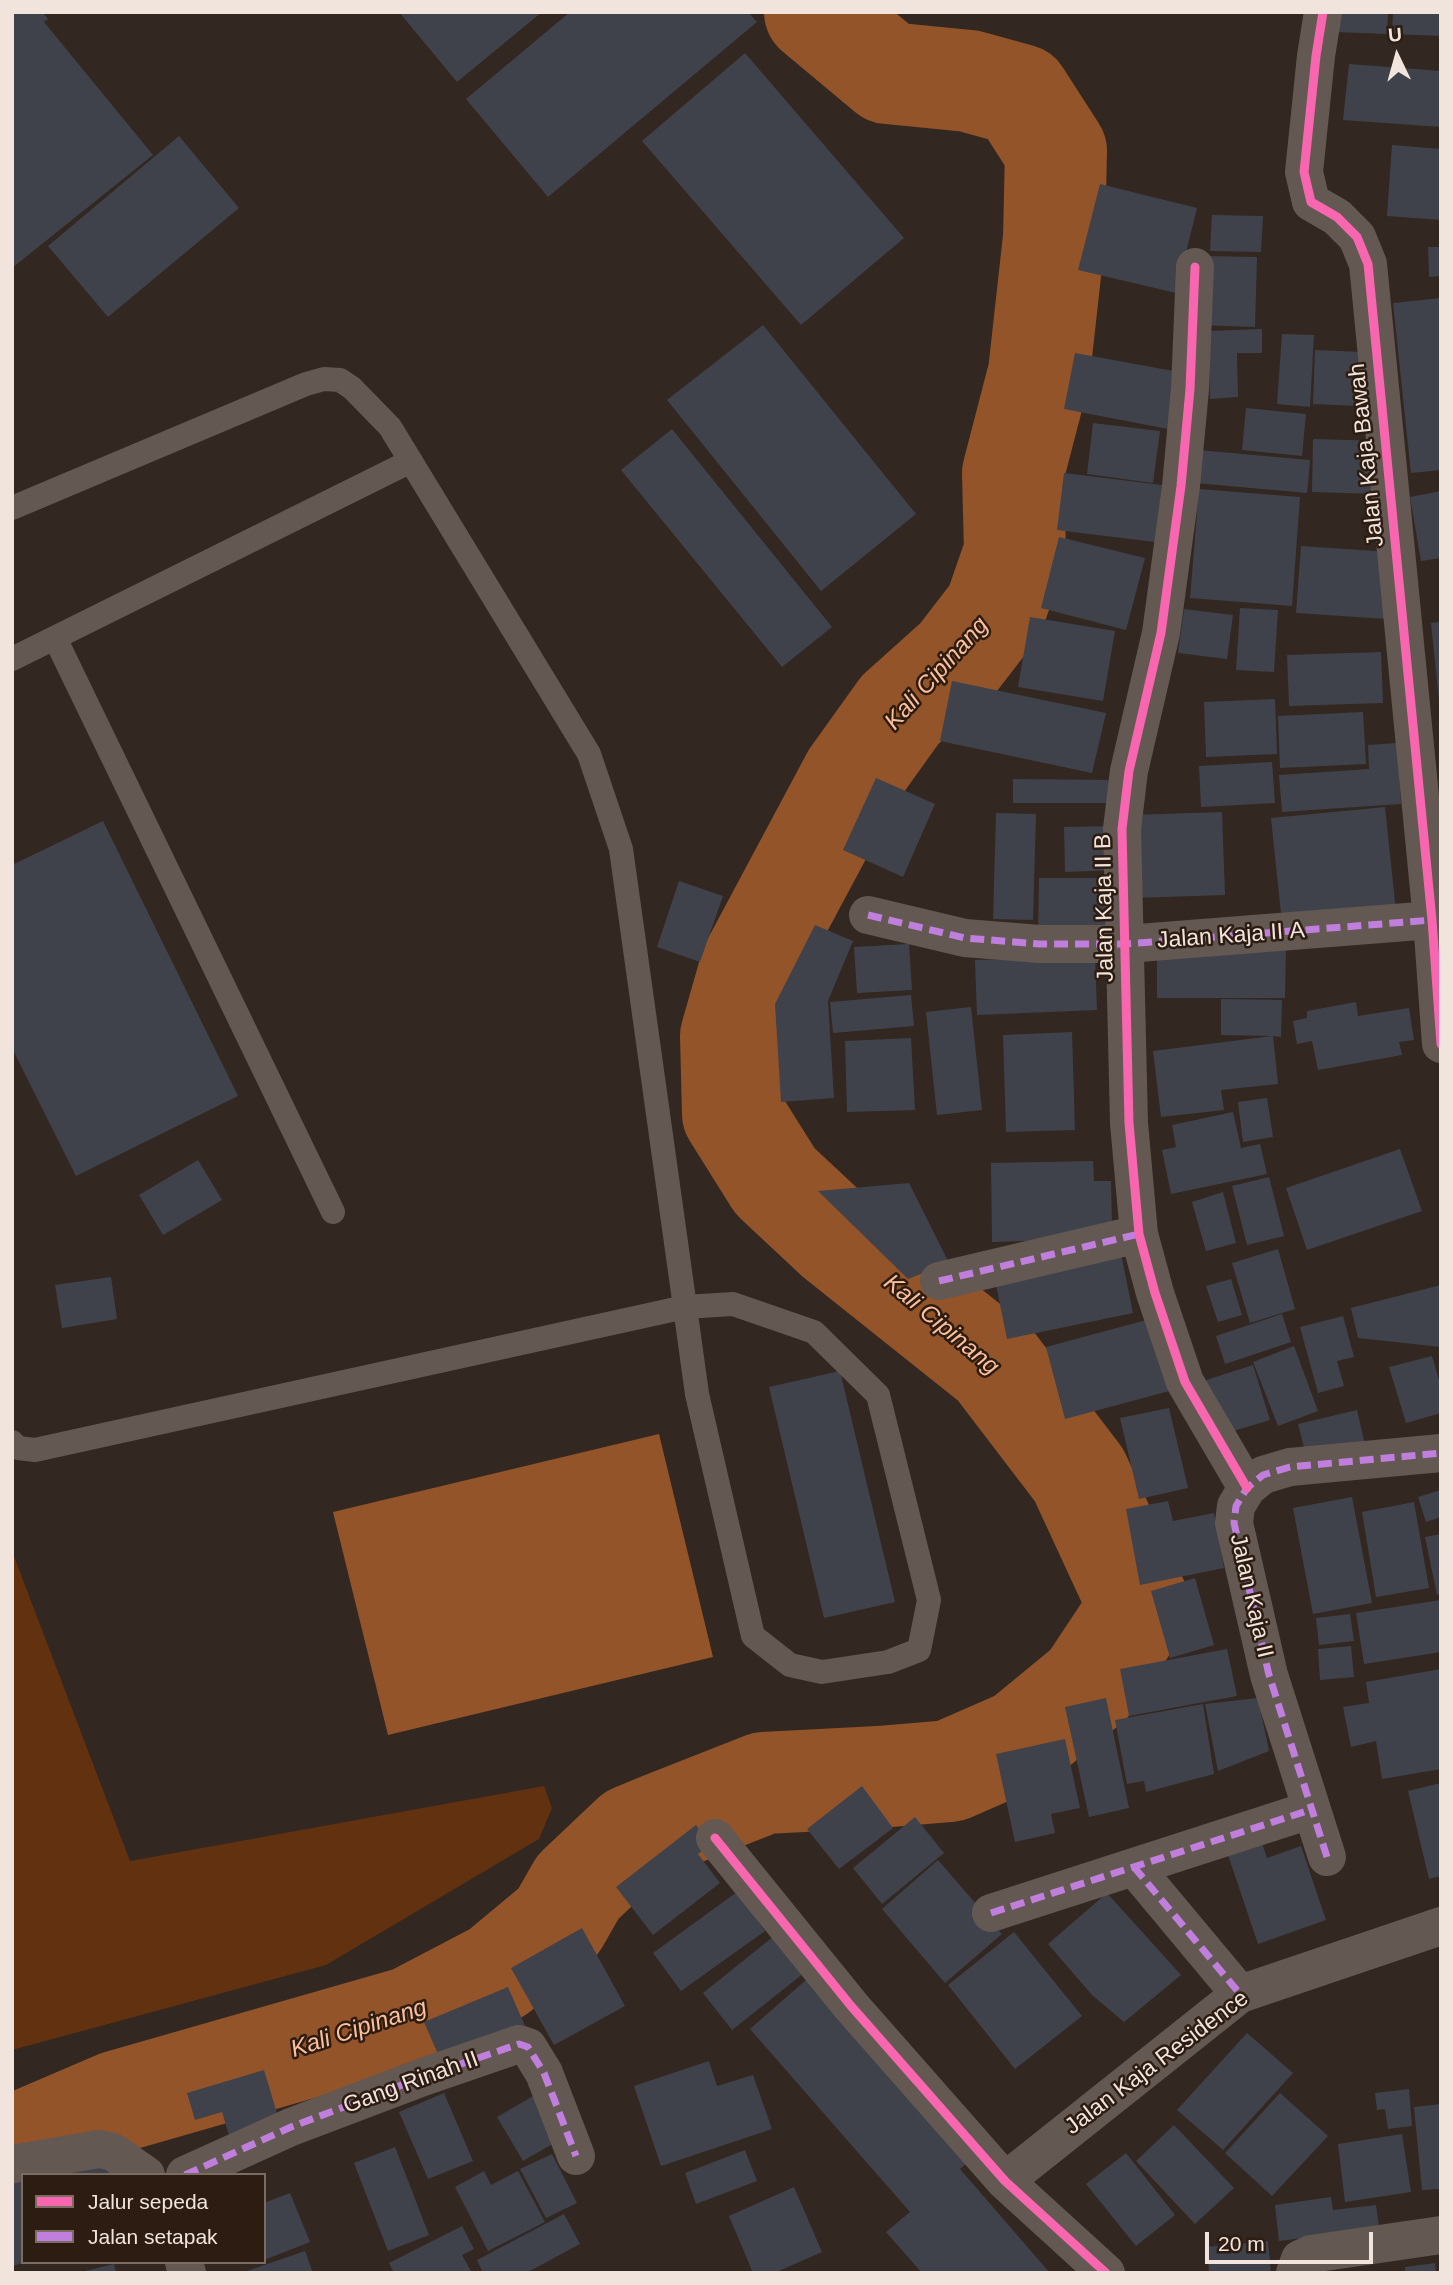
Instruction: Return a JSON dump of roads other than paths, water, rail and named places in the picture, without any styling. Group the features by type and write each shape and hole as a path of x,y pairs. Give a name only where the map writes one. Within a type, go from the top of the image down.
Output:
{"street":[{"name":"Jalan Kaja Bawah","path":"1323,12 1304,172 1311,202 1337,217 1357,237 1368,264 1432,920"},
{"name":"Jalan Kaja II B","path":"1195,267 1190,389 1181,486 1161,633 1129,771 1122,829 1129,1123 1139,1234 1154,1293 1185,1382 1247,1488"},
{"name":"Jalan Kaja II A","path":"868,915 965,938 1040,944 1126,944 1432,920"},
{"path":"1432,920 1441,1044"},
{"path":"939,1281 1139,1234"},
{"path":"1247,1488 1263,1475 1290,1467 1441,1453"},
{"name":"Jalan Kaja II","path":"1247,1488 1236,1506 1234,1523 1269,1675 1326,1857"},
{"path":"990,1913 1310,1810"},
{"path":"715,1838 851,2006 1005,2181 1106,2273"},
{"path":"1133,1867 1240,1994"},
{"name":"Jalan Kaja Residence","path":"1005,2181 1240,1994 1441,1926"},
{"name":"Gang Rinah II","path":"189,2173 291,2127 519,2044 527,2047 544,2073 576,2156"},
{"path":"12,2164 99,2149 113,2152 143,2173"},
{"path":"1296,2273 1300,2259 1311,2253 1441,2235"}],"lane":[{"path":"12,508 306,384 324,379 340,380 352,388 390,427 589,754 621,849 685,1307 697,1394 753,1636 790,1665 822,1672 888,1662 919,1650 929,1600 878,1395 814,1332 733,1304 685,1307 35,1450 18,1448 12,1443"},
{"path":"12,659 411,461"},
{"path":"55,638 333,1212"}],"waterway":[{"name":"Kali Cipinang","path":"12,2144 21,2143 119,2101 412,2017 498,1972 558,1922 578,1887 633,1835 662,1823 764,1783 950,1771 1021,1740 1089,1684 1140,1607 1079,1475 995,1365 837,1239 775,1181 733,1114 731,1036 751,966 852,777 900,710 958,658 995,610 1015,552 1013,473 1039,373 1054,238 1056,151 1020,95 969,81 888,73 815,12"}]}
